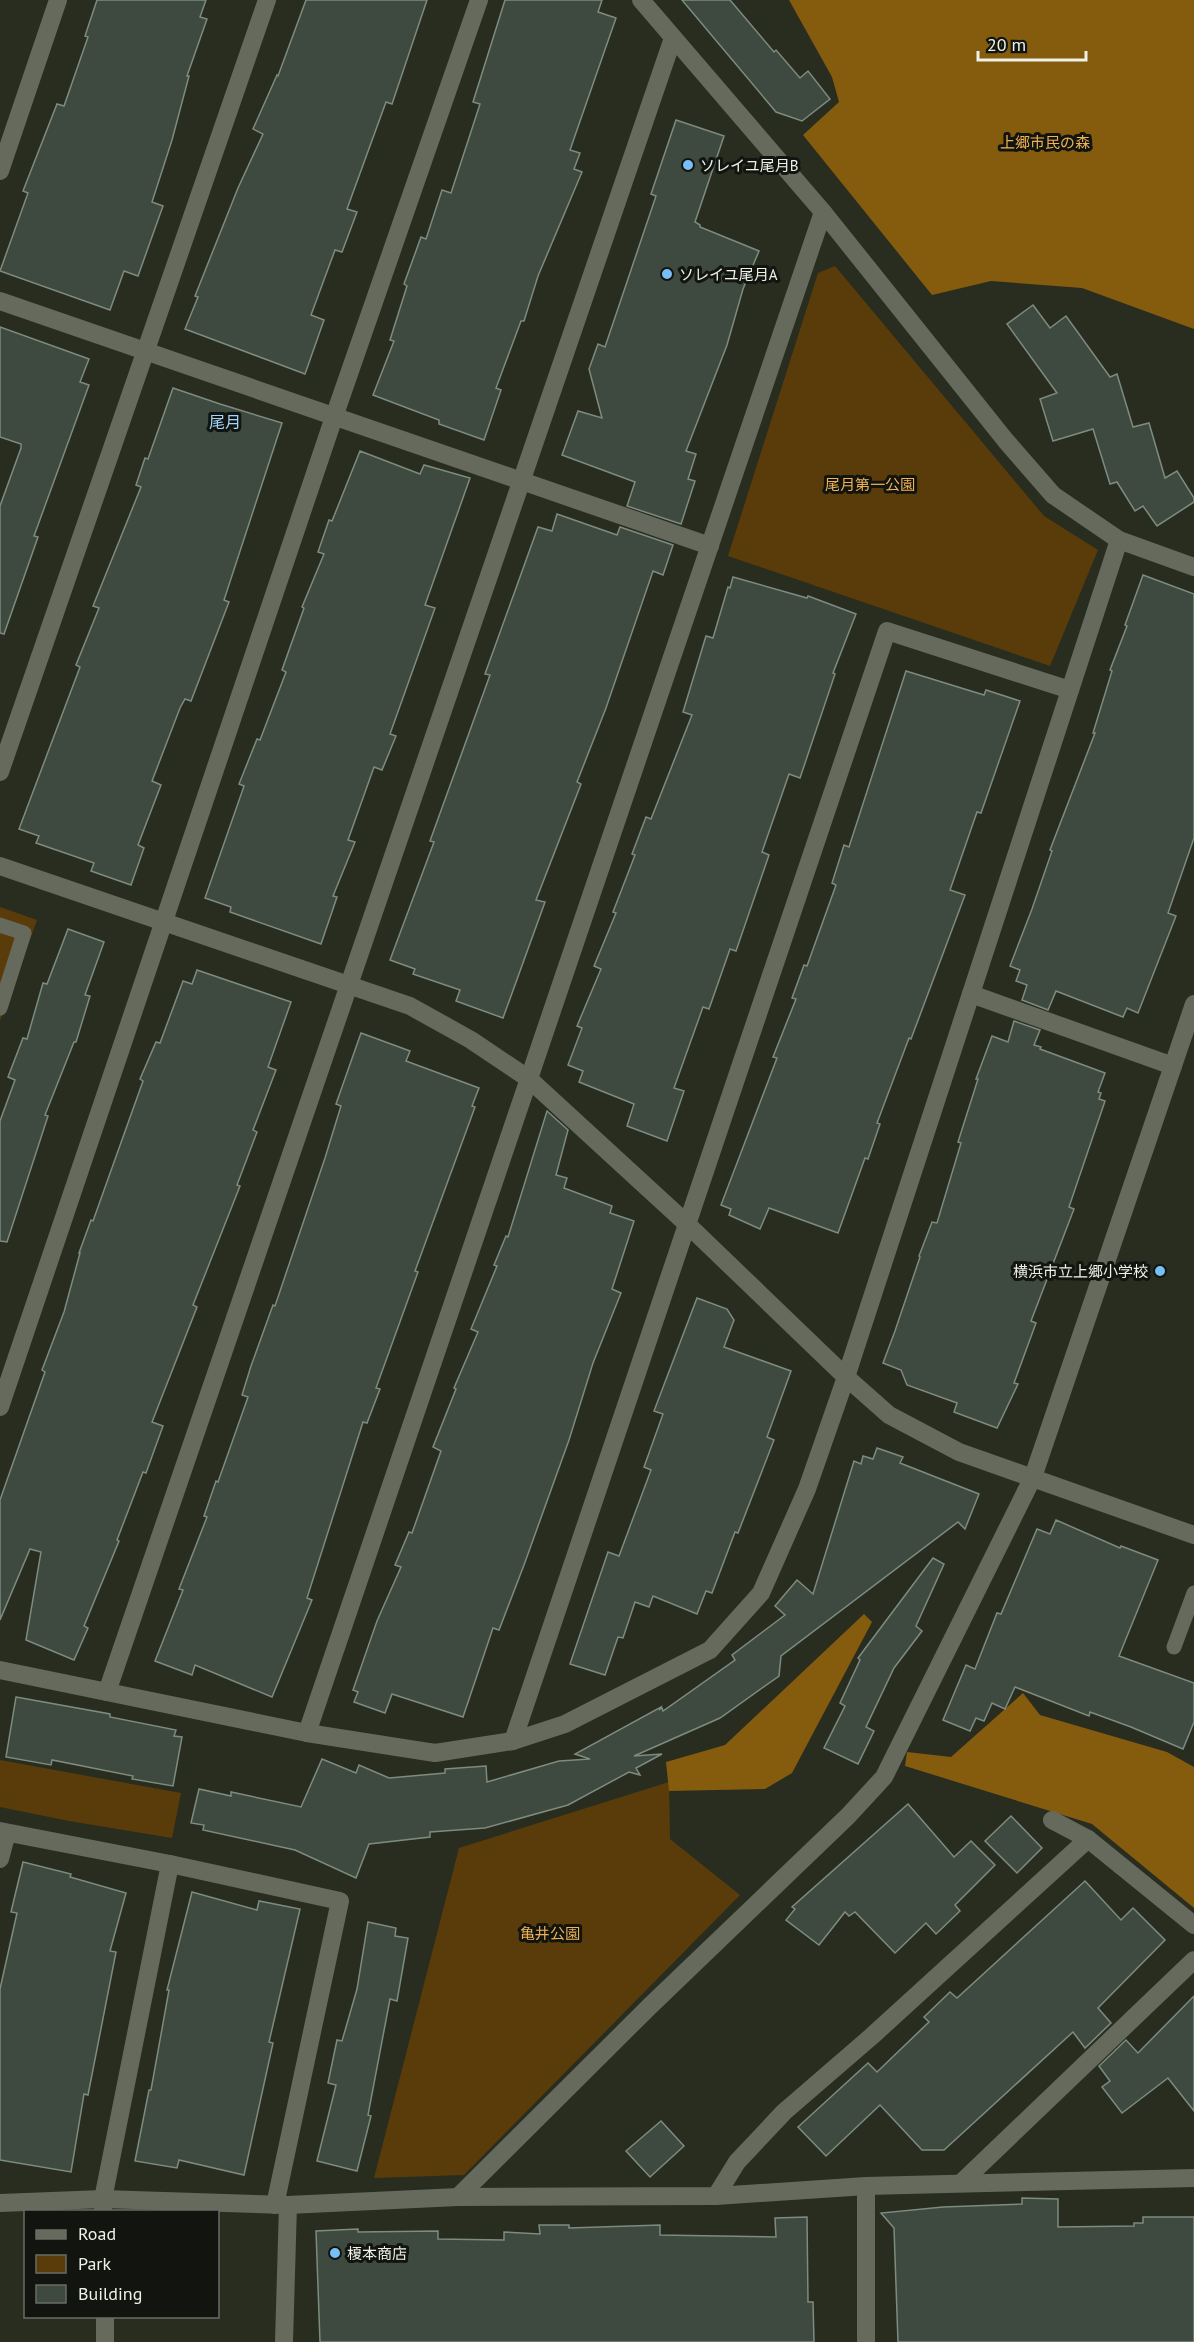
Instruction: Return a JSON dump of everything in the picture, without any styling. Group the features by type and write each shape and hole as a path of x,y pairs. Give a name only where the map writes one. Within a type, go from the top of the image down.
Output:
{"street":[{"path":"0,171 58,0"},
{"path":"0,772 267,0"},
{"path":"0,1407 334,417 479,0"},
{"path":"642,0 823,212 1006,441 1053,495 1119,540 1194,567"},
{"path":"107,1692 673,38"},
{"path":"307,1733 823,212"},
{"path":"0,301 710,546"},
{"path":"0,1670 307,1733 435,1753 513,1742 565,1724 710,1650 761,1593 807,1489 846,1377 1119,540"},
{"path":"513,1742 887,631 1070,690"},
{"path":"0,866 410,1006 471,1040 529,1079 687,1224 846,1377 889,1415 959,1452 1194,1535"},
{"path":"970,994 1173,1066"},
{"path":"458,2197 650,2006 848,1816 884,1777 1032,1477 1194,1004"},
{"path":"1052,1820 1088,1839 1194,1925"},
{"path":"0,1859 3,1832 170,1864 340,1901 282,2205 284,2342"},
{"path":"716,2196 737,2162 784,2112 881,2029 1088,1839"},
{"path":"103,2205 170,1864"},
{"path":"961,2183 1194,1960"},
{"path":"0,2203 282,2205 458,2197 716,2196 866,2186 1194,2178"},
{"path":"866,2186 866,2342"},
{"path":"105,2318 105,2342"}],"lane":[{"path":"0,925 24,933 0,1008"},
{"path":"1174,1647 1194,1593"}],"green space":[{"name":"上郷市民の森","path":"789,0 1194,0 1194,329 1082,288 991,281 932,295 803,135 839,102 832,77"},
{"name":"尾月第一公園","path":"835,266 1044,516 1098,550 1050,666 728,556 818,273"},
{"path":"0,907 37,920 0,1021"},
{"path":"864,1614 872,1622 792,1773 765,1789 669,1791 666,1762 725,1745"},
{"path":"1023,1693 1040,1715 1167,1752 1194,1767 1194,1908 1092,1824 905,1766 907,1752 951,1757"},
{"path":"0,1760 181,1793 172,1838 0,1807"},
{"name":"亀井公園","path":"669,1782 670,1839 740,1895 464,2175 374,2178 459,1848"}],"building":[{"path":"97,0 206,0 200,17 207,19 187,76 189,76 172,140 152,202 163,206 138,276 124,271 110,310 0,271 28,193 23,191 57,104 64,106 88,37 85,36"},
{"path":"306,0 427,0 392,104 386,102 347,209 357,212 342,252 335,250 311,315 324,320 305,374 185,329 198,297 195,296 238,188 263,134 253,129 278,76"},
{"path":"505,0 602,0 598,12 616,18 570,150 580,153 574,169 582,172 538,276 524,321 521,321 496,388 501,390 484,440 439,424 439,420 373,395 394,341 390,340 407,286 404,284 421,237 426,239 442,190 451,193 480,104 473,102"},
{"path":"682,0 730,0 774,52 776,50 800,78 808,71 830,99 802,121 776,112"},
{"path":"676,120 724,136 695,222 700,227 759,251 743,289 727,345 686,451 696,454 688,479 695,481 681,524 627,506 635,482 562,455 578,411 602,418 589,369 598,344 605,347 656,196 651,194"},
{"path":"1033,305 1050,328 1066,316 1110,377 1117,374 1133,427 1149,423 1165,478 1177,471 1194,498 1194,502 1157,526 1143,506 1135,511 1117,482 1110,484 1093,429 1053,441 1040,399 1057,393 1007,324"},
{"path":"0,327 89,359 80,382 89,385 34,536 38,537 4,634 0,633 0,506 21,444 0,437"},
{"path":"173,388 282,423 224,600 229,602 191,701 185,699 180,708 152,781 161,785 138,845 144,848 131,885 91,871 94,863 36,843 39,836 19,829 80,667 76,665 99,608 93,606 141,487 136,485 145,458 148,459"},
{"path":"360,451 420,474 424,465 470,478 425,605 435,608 390,734 396,736 382,770 374,767 348,840 355,842 333,896 337,897 321,944 230,912 231,907 205,898 244,786 239,784 257,739 260,740 286,672 282,670 304,608 302,607 324,554 318,552 329,520 332,521"},
{"path":"557,514 617,535 620,527 673,545 663,575 653,571 606,708 577,782 581,784 536,900 545,902 503,1018 456,1001 460,990 413,974 415,969 390,960 434,842 430,841 490,675 485,674 538,527 552,531"},
{"path":"1143,575 1194,594 1194,838 1168,913 1176,916 1138,1013 1127,1008 1123,1017 1056,991 1048,1010 1022,1000 1027,985 1016,981 1020,970 1010,966 1052,851 1050,850 1095,733 1093,733 1112,671 1110,670"},
{"path":"733,577 807,598 808,596 856,614 833,673 835,674 800,778 789,774 762,852 769,855 736,951 730,949 709,1009 703,1007 674,1088 684,1091 667,1141 627,1126 634,1104 579,1082 583,1071 568,1065 582,1028 577,1026 601,969 594,966 616,913 613,912 635,855 632,854 646,817 651,819 692,715 683,712 706,636 713,638"},
{"path":"906,671 984,695 986,690 1020,701 981,813 977,812 950,890 965,895 877,1123 880,1124 868,1159 865,1158 838,1233 769,1208 760,1229 729,1215 731,1209 721,1205 777,1058 773,1057 796,999 792,998 804,965 807,966 836,885 832,883 844,845 849,847"},
{"path":"68,929 104,942 85,995 90,996 76,1042 74,1042 45,1115 48,1116 7,1242 0,1241 0,1121 15,1080 8,1077 23,1038 27,1039 43,983 47,984"},
{"path":"197,970 291,1002 268,1067 276,1070 253,1130 257,1132 237,1185 240,1186 193,1305 197,1307 152,1422 163,1426 84,1626 88,1628 74,1660 26,1640 41,1552 30,1549 0,1620 0,1500 45,1372 42,1370 64,1312 79,1253 91,1220 93,1221 143,1081 140,1079 156,1042 160,1043 183,981 192,984"},
{"path":"1014,1021 1040,1030 1034,1045 1041,1047 1040,1049 1105,1073 1098,1092 1101,1093 1099,1099 1105,1101 1069,1207 1074,1209 1031,1321 1036,1323 1014,1383 1018,1384 997,1428 954,1412 957,1403 907,1385 901,1370 883,1363 932,1222 937,1223 961,1143 958,1142 978,1079 976,1079 992,1036 1008,1042"},
{"path":"361,1033 410,1051 406,1061 479,1088 472,1106 475,1107 415,1271 418,1272 376,1388 380,1389 367,1423 363,1422 307,1598 312,1600 272,1697 195,1665 192,1675 155,1661 183,1590 179,1589 207,1517 204,1516 248,1397 242,1395 251,1366 273,1305 275,1306 325,1158 341,1106 336,1104"},
{"path":"547,1111 568,1130 556,1175 567,1178 564,1188 612,1206 610,1213 634,1221 612,1289 621,1293 593,1363 569,1440 524,1565 499,1630 493,1628 463,1717 392,1694 385,1713 354,1702 358,1692 353,1690 377,1621 401,1567 395,1565 409,1532 412,1533 441,1451 433,1447 456,1389 454,1388 478,1332 471,1329 497,1266 494,1265 506,1236 508,1237"},
{"path":"697,1298 727,1309 734,1320 724,1347 791,1371 767,1437 774,1440 712,1593 706,1591 697,1614 653,1596 649,1607 635,1602 623,1638 618,1637 605,1675 570,1664 608,1552 619,1556 651,1470 644,1467 663,1414 654,1411"},
{"path":"877,1448 903,1457 900,1463 979,1494 965,1529 958,1522 781,1656 779,1676 720,1718 634,1756 662,1754 636,1768 640,1775 629,1772 568,1805 485,1828 430,1832 430,1837 369,1844 356,1878 295,1850 203,1830 204,1825 191,1823 199,1789 231,1796 231,1792 301,1807 322,1759 356,1773 359,1765 389,1778 445,1773 445,1769 486,1766 487,1782 559,1761 590,1759 575,1754 661,1707 663,1711 735,1660 732,1655 785,1615 775,1606 797,1580 813,1594 854,1461 861,1464 863,1456 873,1459"},
{"path":"1056,1520 1120,1548 1121,1546 1158,1560 1119,1656 1194,1683 1194,1722 1183,1749 1131,1727 1090,1712 1089,1716 1015,1687 1005,1709 992,1703 984,1721 976,1718 970,1731 943,1720 966,1665 975,1669 997,1613 1001,1614 1037,1529 1050,1534"},
{"path":"933,1558 944,1564 916,1626 922,1631 894,1668 866,1727 874,1731 858,1764 824,1748 845,1706 840,1703 860,1660 858,1658"},
{"path":"16,1697 110,1714 110,1717 176,1730 174,1736 182,1737 173,1786 52,1760 51,1765 6,1757"},
{"path":"908,1804 954,1857 971,1841 995,1865 955,1905 960,1911 936,1934 926,1923 895,1953 855,1912 849,1916 845,1912 819,1945 786,1920 795,1909 792,1907"},
{"path":"1011,1816 1042,1848 1017,1873 985,1841"},
{"path":"23,1862 71,1874 70,1877 126,1893 110,1951 116,1952 88,2095 84,2094 71,2172 0,2160 0,1989 17,1913 11,1912"},
{"path":"1085,1881 1121,1920 1133,1908 1165,1940 1098,2008 1111,2023 1085,2048 1073,2032 944,2150 922,2150 880,2105 826,2156 798,2127 868,2063 877,2072 929,2022 924,2017 950,1992 957,1998"},
{"path":"192,1892 257,1910 259,1901 300,1909 269,2042 273,2043 244,2175 179,2160 177,2168 135,2161 149,2090 151,2090 169,1990 167,1990"},
{"path":"368,1922 396,1928 395,1936 408,1938 397,2001 390,1999 368,2115 371,2116 357,2171 317,2161 336,2085 328,2083 337,2040 342,2041 357,1989"},
{"path":"1194,1996 1194,2111 1168,2078 1122,2113 1102,2087 1110,2081 1099,2066 1126,2040 1138,2053"},
{"path":"661,2121 684,2146 650,2177 626,2151"},
{"path":"1022,2198 1058,2199 1058,2227 1134,2226 1134,2223 1143,2223 1143,2217 1194,2217 1194,2342 898,2342 894,2228 881,2213 943,2207 1022,2204"},
{"path":"807,2217 808,2302 813,2302 814,2342 320,2342 316,2231 358,2229 358,2232 438,2231 438,2239 504,2240 504,2232 540,2234 539,2225 569,2225 569,2228 660,2225 660,2235 776,2237 775,2218"}],"place":[{"name":"ソレイユ尾月B","path":"688,165"},
{"name":"ソレイユ尾月A","path":"667,274"},
{"name":"横浜市立上郷小学校","path":"1160,1271"},
{"name":"榎本商店","path":"335,2253"}],"district":[{"name":"尾月","path":"225,422"}]}
